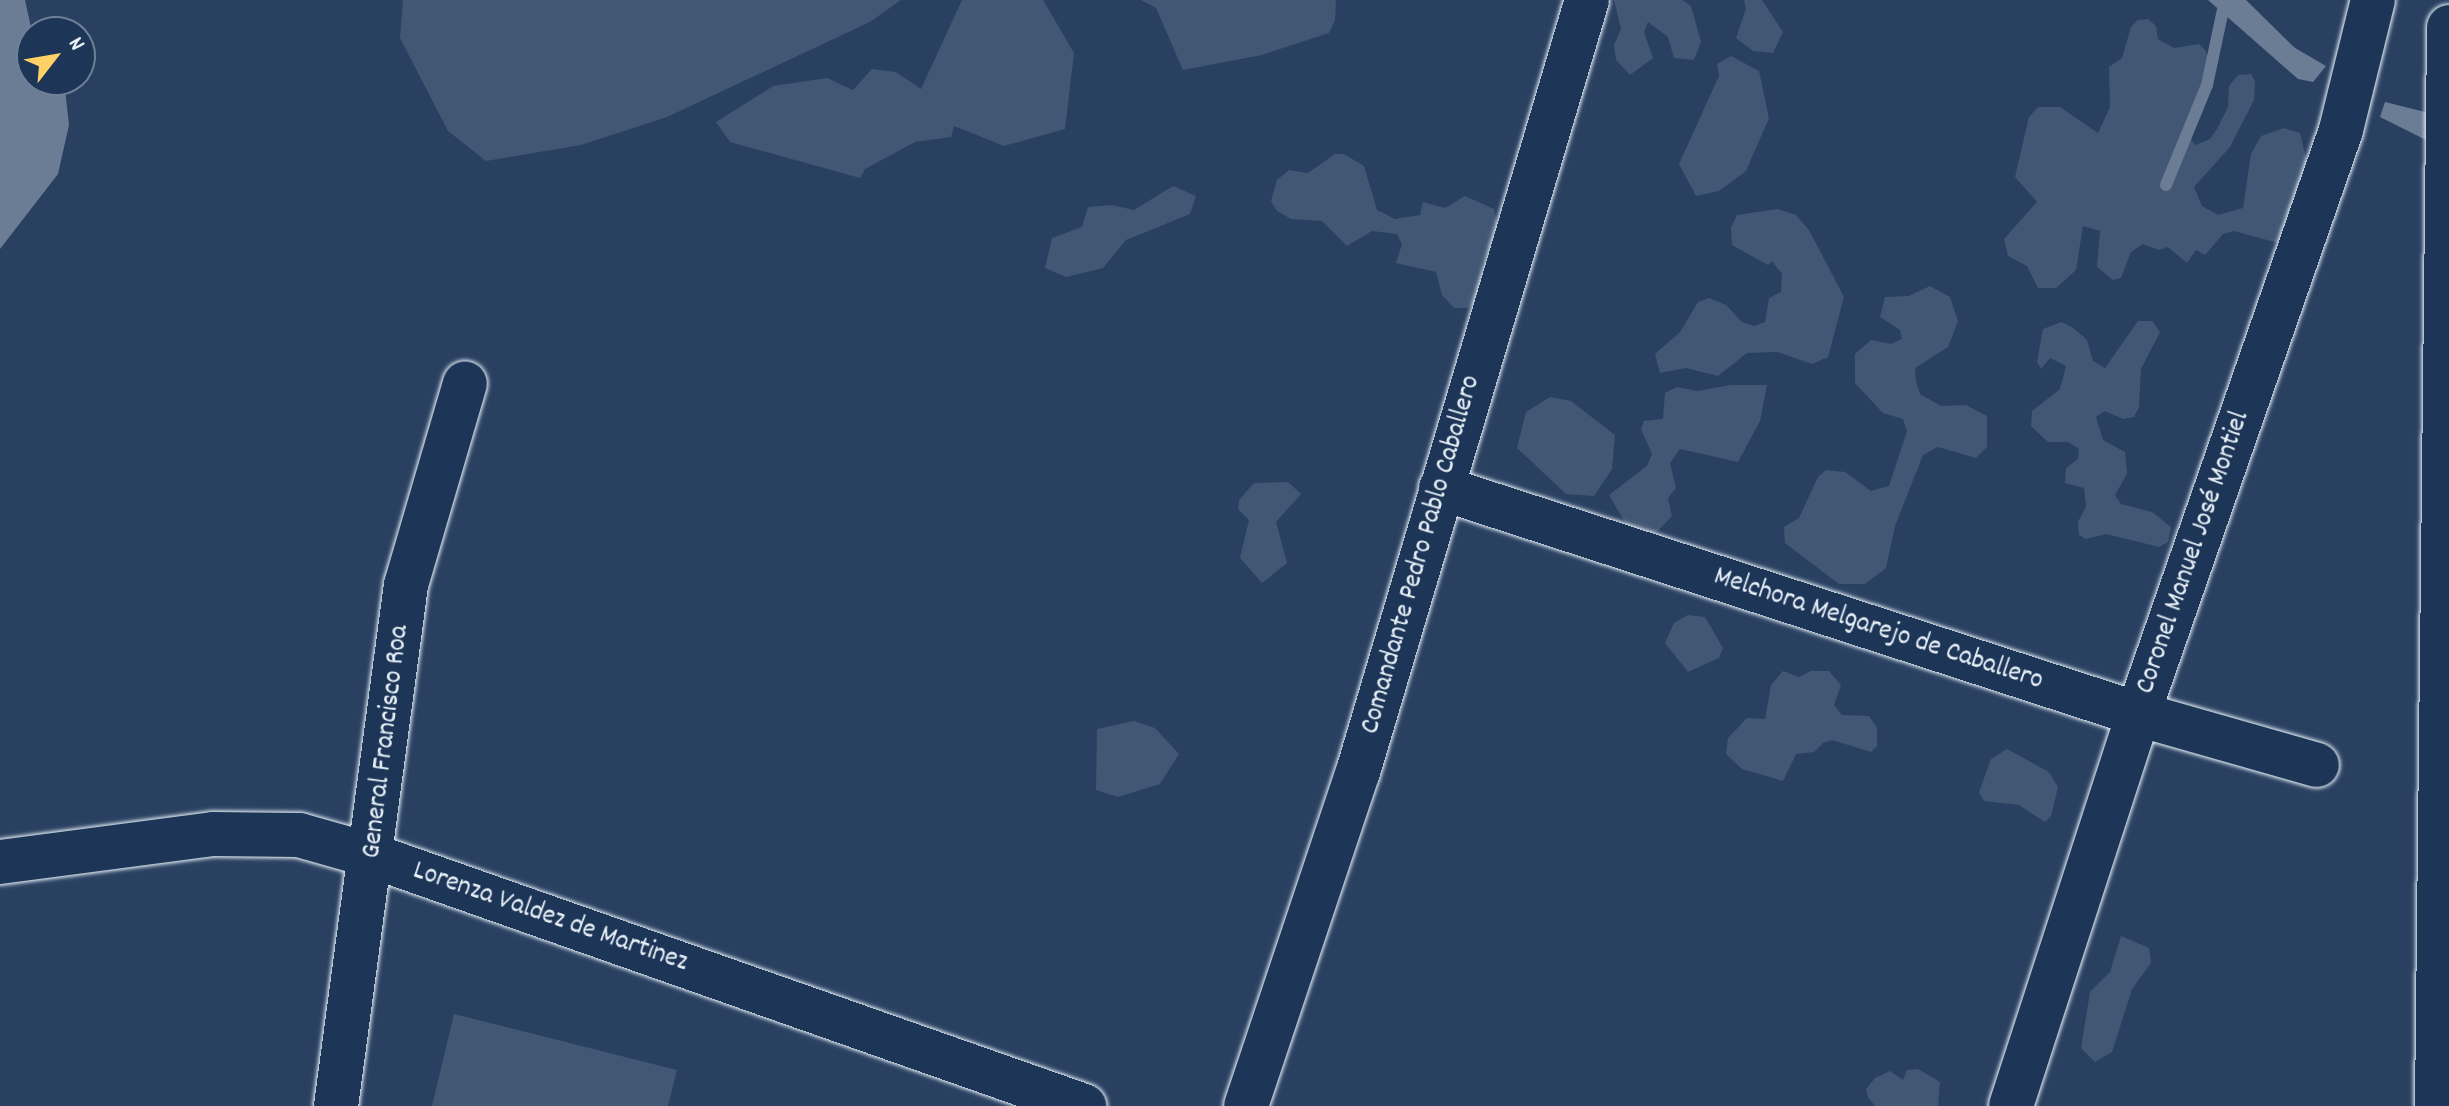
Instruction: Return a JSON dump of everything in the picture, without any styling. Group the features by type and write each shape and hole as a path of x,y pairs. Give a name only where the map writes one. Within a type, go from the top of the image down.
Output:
{"main road":[{"name":"Comandante Pedro Pablo Caballero","path":"1246,1106 1358,772 1587,0"},
{"name":"Coronel Manuel José Montiel","path":"2011,1106 2138,714 2341,130 2370,14"},
{"path":"2437,1106 2445,688 2445,175 2449,27"},
{"name":"General Francisco Roa","path":"336,1106 373,856 406,585 465,383"},
{"name":"Melchora Melgarejo de Caballero","path":"1441,488 2138,714 2317,765"},
{"name":"Lorenza Valdez de Martinez","path":"0,862 213,834 299,835 373,856 1084,1106"}],"shaded area":[{"path":"0,0 25,0 28,16 16,16 16,96 66,96 69,125 58,174 0,249"},
{"path":"403,0 901,0 870,22 667,117 581,145 486,161 448,131 400,38"},
{"path":"962,0 1043,0 1074,53 1065,129 1004,146 954,126 951,137 915,142 865,169 860,178 730,142 716,122 773,86 827,78 853,90 872,69 896,72 921,89"},
{"path":"1141,0 1336,0 1335,20 1329,33 1262,55 1183,70 1156,8"},
{"path":"1614,0 1682,0 1691,6 1701,42 1694,60 1674,58 1668,37 1648,22 1644,32 1653,58 1630,75 1616,60 1614,45 1621,29"},
{"path":"1744,0 1762,0 1783,32 1773,53 1753,51 1736,38 1746,9"},
{"path":"2208,0 2246,0 2295,48 2326,66 2313,82 2298,79"},
{"path":"2148,19 2156,26 2158,39 2174,48 2199,44 2206,51 2213,84 2186,132 2195,145 2210,139 2217,129 2228,107 2229,86 2238,75 2251,74 2255,81 2254,100 2230,147 2194,187 2202,206 2218,215 2243,208 2251,154 2261,136 2284,128 2300,133 2309,171 2285,238 2278,243 2234,231 2223,234 2205,255 2196,250 2187,263 2168,247 2159,250 2143,244 2131,252 2121,278 2113,280 2097,267 2100,231 2083,226 2076,270 2056,288 2038,288 2027,266 2008,256 2004,239 2037,202 2015,177 2029,117 2038,107 2060,107 2098,133 2110,107 2109,67 2122,58 2131,27 2138,20"},
{"path":"1731,56 1759,71 1769,118 1746,171 1719,191 1696,196 1679,164 1719,76 1717,64"},
{"path":"2385,102 2449,118 2446,150 2380,117"},
{"path":"1335,154 1344,154 1364,166 1377,210 1395,219 1420,215 1423,202 1445,208 1465,196 1494,209 1498,229 1482,263 1478,300 1468,308 1454,308 1442,295 1436,272 1396,263 1402,244 1397,234 1372,231 1347,246 1322,221 1291,219 1277,211 1271,201 1277,180 1289,170 1308,173"},
{"path":"1173,186 1196,196 1190,214 1126,240 1103,268 1066,277 1045,268 1052,238 1082,227 1088,207 1112,205 1134,210"},
{"path":"1778,209 1796,215 1809,230 1844,297 1828,357 1812,364 1777,352 1747,353 1718,376 1686,368 1660,373 1655,354 1680,332 1698,302 1709,298 1726,305 1742,322 1754,326 1765,322 1769,298 1781,292 1782,274 1772,261 1768,265 1732,245 1731,228 1737,215"},
{"path":"1930,286 1950,297 1958,321 1948,347 1915,368 1920,394 1941,406 1966,405 1987,416 1987,447 1976,458 1938,447 1923,455 1895,526 1886,568 1865,584 1839,584 1785,543 1784,527 1799,518 1818,477 1826,470 1845,472 1871,491 1889,486 1907,431 1903,419 1883,413 1855,383 1855,354 1871,340 1891,344 1902,339 1900,330 1880,317 1885,297 1909,296"},
{"path":"2138,321 2152,321 2160,332 2141,369 2139,407 2134,417 2123,419 2105,411 2096,417 2103,440 2125,452 2127,474 2115,495 2121,504 2152,512 2171,527 2168,542 2159,547 2106,534 2086,539 2079,535 2078,522 2086,506 2084,488 2065,483 2066,468 2078,459 2079,449 2068,442 2048,442 2031,426 2032,411 2060,389 2066,366 2050,358 2041,369 2037,362 2043,329 2061,322 2072,327 2087,340 2093,361 2105,368"},
{"path":"1731,385 1767,385 1760,421 1738,462 1680,449 1670,463 1676,488 1668,498 1672,516 1658,531 1643,536 1629,529 1609,495 1647,466 1652,454 1641,429 1644,421 1663,419 1665,393 1677,387 1697,391"},
{"path":"1550,397 1571,401 1615,435 1612,469 1594,496 1566,494 1517,448 1526,412"},
{"path":"1288,482 1301,494 1276,522 1287,563 1262,583 1240,558 1249,520 1238,509 1239,500 1254,483"},
{"path":"1688,615 1705,617 1723,648 1719,658 1688,672 1665,643 1674,623"},
{"path":"1783,671 1799,677 1811,671 1829,671 1841,685 1834,705 1842,715 1869,716 1877,728 1877,746 1871,752 1832,740 1823,743 1814,752 1796,754 1783,781 1742,769 1726,754 1728,738 1747,718 1765,719 1771,685"},
{"path":"1134,721 1155,728 1179,754 1160,784 1118,797 1096,790 1097,729"},
{"path":"2007,749 2049,772 2058,787 2051,816 2045,822 2019,805 1984,801 1979,792 1991,759"},
{"path":"2121,936 2149,948 2151,963 2132,989 2112,1052 2095,1062 2081,1048 2090,992 2110,972"},
{"path":"454,1014 677,1070 668,1106 432,1106"},
{"path":"1918,1069 1940,1082 1938,1106 1875,1106 1868,1097 1866,1089 1875,1078 1890,1071 1903,1080 1907,1070"}],"waterway":[{"path":"2166,185 2207,85 2225,0"}]}
